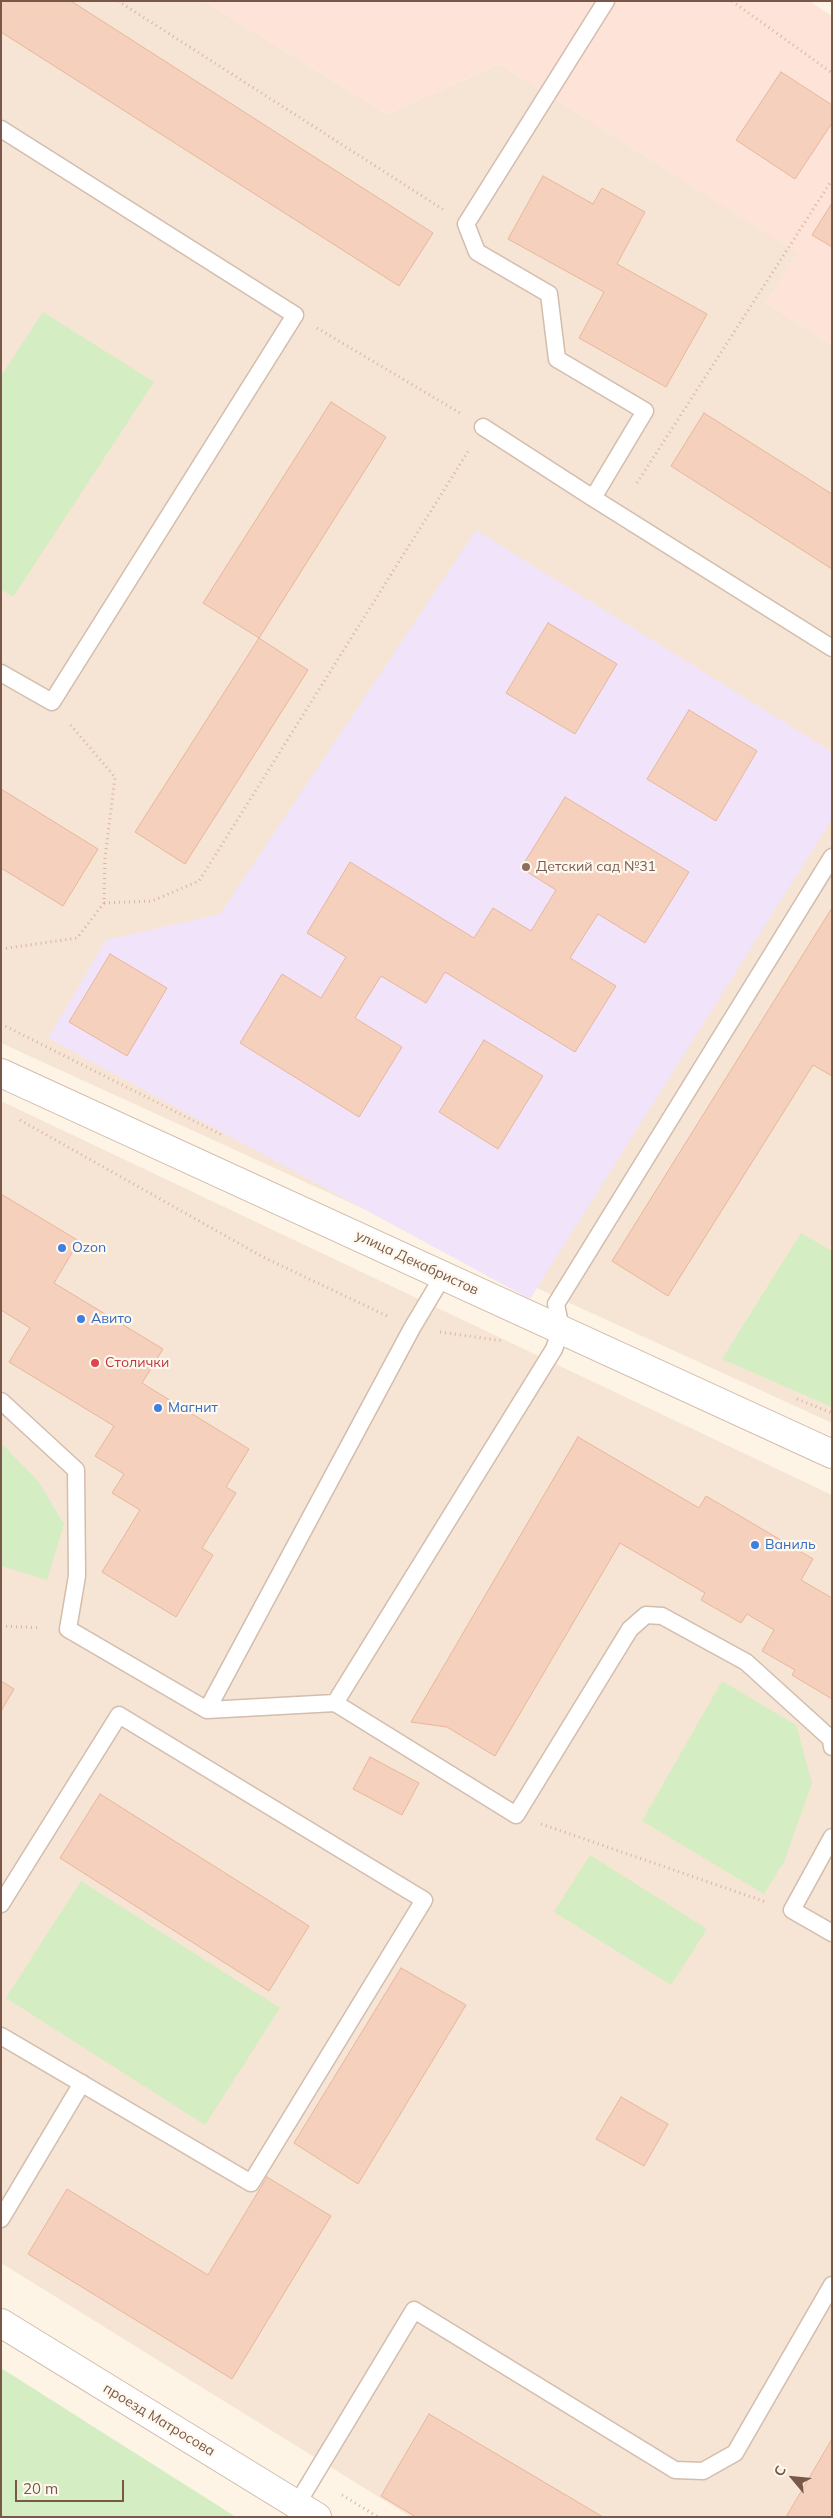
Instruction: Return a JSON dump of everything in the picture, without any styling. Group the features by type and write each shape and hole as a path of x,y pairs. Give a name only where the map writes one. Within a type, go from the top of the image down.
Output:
{"street":[{"name":"улица Декабристов","path":"1,1073 443,1276 558,1339 832,1454"},
{"name":"проезд Матросова","path":"1,2323 307,2510"}],"lane":[{"path":"593,498 645,411 556,359 549,294 477,252 466,224 606,1"},
{"path":"1,129 295,315 52,702 1,673"},
{"path":"483,427 832,648"},
{"path":"335,1703 558,1339 556,1304 832,857"},
{"path":"207,1710 412,1328 443,1276"},
{"path":"1,1400 76,1470 77,1576 68,1629 207,1710 335,1703 516,1816 630,1629 646,1615 662,1616 746,1662 830,1740 832,1746"},
{"path":"1,1904 119,1715 424,1900 252,2183 1,2036"},
{"path":"832,1837 792,1910 832,1933"},
{"path":"1,2219 82,2082"},
{"path":"307,2510 414,2310 675,2470 703,2471 735,2453 832,2285"}],"path":[{"path":"118,1 466,224"},
{"path":"732,1 832,73"},
{"path":"617,513 832,180"},
{"path":"104,903 152,901 199,882 483,427 295,315"},
{"path":"1,949 77,938 104,903 105,858 115,777 52,702"},
{"path":"18,1119 263,1257 412,1328 558,1339"},
{"path":"1,1626 68,1629"},
{"path":"516,1816 792,1910"}],"shaded area":[{"path":"1,1 204,1 387,114 500,64 798,253 766,303 832,345 832,1423 1,1043"},
{"path":"204,1 809,1 832,16 832,345 766,303 797,253 500,64 387,114"},
{"name":"Детский сад №31","path":"476,530 832,752 832,819 530,1299 48,1038 106,940 220,914"},
{"path":"1,1101 832,1495 832,2517 411,2517 1,2263"}],"green space":[{"path":"43,312 154,382 13,597 1,589 1,376"},
{"path":"801,1233 832,1251 832,1407 722,1359"},
{"path":"1,1443 38,1481 64,1524 47,1580 1,1566"},
{"path":"722,1681 796,1725 812,1783 784,1862 764,1894 642,1821"},
{"path":"590,1855 707,1929 671,1985 554,1912"},
{"path":"81,1881 280,2008 205,2125 6,1998"},
{"path":"1,2368 236,2517 1,2517"}],"building":[{"path":"1,1 71,1 433,233 399,286 1,32"},
{"path":"781,72 832,105 832,123 795,179 736,140"},
{"path":"543,176 593,204 602,188 645,212 617,264 707,314 666,387 579,338 604,292 508,239"},
{"path":"832,203 832,247 812,235"},
{"path":"331,402 386,437 259,638 203,603"},
{"path":"704,413 832,494 832,569 671,466"},
{"path":"548,623 617,664 575,734 506,693"},
{"path":"259,638 308,670 185,864 135,832"},
{"path":"689,710 757,751 716,821 647,779"},
{"path":"1,789 98,849 63,906 1,868"},
{"path":"565,797 689,872 645,943 598,914 570,958 616,986 575,1052 445,972 426,1003 381,976 355,1018 402,1047 359,1117 240,1043 282,974 321,998 346,957 307,933 350,862 474,938 493,908 531,931 556,890 521,868"},
{"path":"832,908 832,1076 813,1065 668,1296 612,1261"},
{"path":"110,954 167,988 127,1056 69,1022"},
{"path":"484,1040 543,1076 498,1149 439,1112"},
{"path":"1,1194 79,1241 54,1283 163,1349 142,1383 249,1449 226,1487 236,1493 202,1548 213,1555 176,1617 102,1572 140,1510 112,1493 124,1474 95,1456 114,1426 9,1362 30,1328 1,1310"},
{"path":"578,1437 699,1508 706,1496 813,1559 801,1580 832,1598 832,1699 792,1675 795,1670 762,1651 774,1630 747,1614 741,1623 701,1600 705,1593 620,1543 495,1756 447,1727 411,1722"},
{"path":"1,1681 14,1689 1,1711"},
{"path":"370,1757 419,1783 402,1815 353,1789"},
{"path":"100,1794 309,1926 269,1991 60,1858"},
{"path":"401,1968 466,2005 358,2184 294,2143"},
{"path":"621,2097 668,2124 644,2166 596,2139"},
{"path":"267,2177 331,2216 232,2379 28,2254 67,2189 208,2275"},
{"path":"429,2414 603,2517 416,2517 381,2496"},
{"path":"832,2439 832,2517 786,2517"}],"place":[{"name":"Детский сад №31","path":"526,867"},
{"name":"Ozon","path":"62,1248"},
{"name":"Авито","path":"81,1319"},
{"name":"Столички","path":"95,1363"},
{"name":"Магнит","path":"158,1408"},
{"name":"Ваниль","path":"755,1545"}]}
